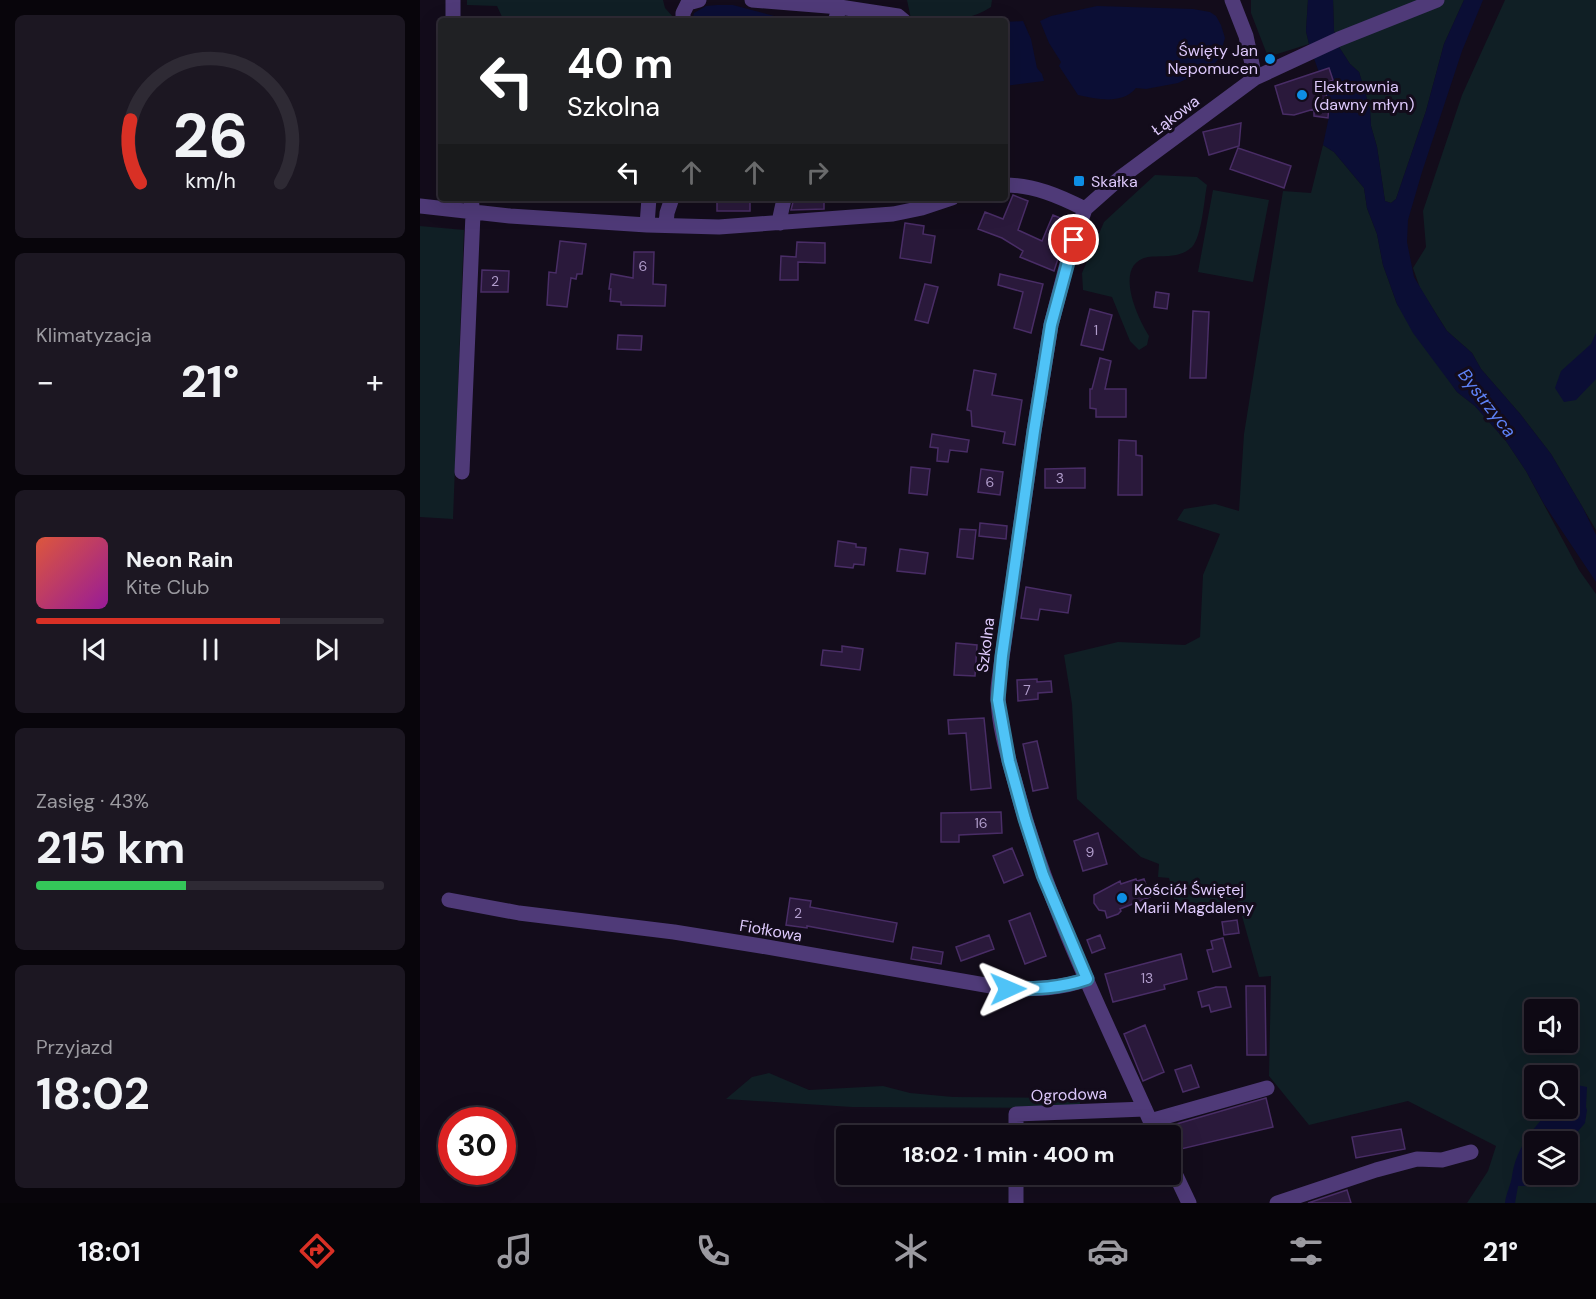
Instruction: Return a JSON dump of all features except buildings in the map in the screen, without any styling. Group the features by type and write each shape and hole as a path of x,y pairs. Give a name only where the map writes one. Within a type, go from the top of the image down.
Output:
{"street":[{"path":"453,0 453,18"},
{"path":"683,18 688,3 699,0"},
{"path":"752,0 838,14 898,16 900,18"},
{"path":"1232,0 1246,36 1255,78"},
{"name":"Łąkowa","path":"1085,209 1120,178 1255,78 1339,39 1437,0"},
{"path":"1008,186 1027,187 1052,193 1085,209"},
{"path":"462,472 473,214 471,201"},
{"path":"647,225 649,201"},
{"path":"666,225 671,201"},
{"path":"780,223 779,215 784,201"},
{"path":"420,206 473,214 647,225 719,227 911,211 943,201"},
{"name":"Szkolna","path":"1085,209 1070,252 1051,325 1014,567 998,700 1009,761 1043,875 1152,1125"},
{"name":"Fiołkowa","path":"448,900 519,913 674,932 1008,989 1044,988 1087,979"},
{"path":"1147,1115 1267,1088"},
{"name":"Ogrodowa","path":"1016,1125 1016,1114 1147,1115"},
{"path":"1278,1203 1386,1168 1417,1160 1442,1160 1471,1152"},
{"path":"1016,1185 1016,1203"},
{"path":"1180,1185 1189,1203"}],"shaded area":[{"path":"467,0 663,0 665,8 674,18 503,18 497,6 467,5"},
{"path":"907,0 992,0 991,7 965,18 911,18"},
{"path":"1251,0 1308,0 1306,31 1309,44 1268,57 1251,13"},
{"path":"1333,0 1464,0 1444,44 1426,111 1396,199 1391,203 1385,201 1370,109 1359,72 1350,64 1339,47 1334,31"},
{"path":"1505,0 1596,0 1596,530 1551,454 1481,369 1472,353 1447,331 1420,288 1413,268 1426,247 1423,211 1462,95"},
{"path":"1323,145 1334,152 1364,188 1367,208 1377,234 1383,265 1397,304 1457,392 1475,406 1506,441 1526,471 1579,570 1596,594 1596,1203 1467,1203 1488,1171 1496,1146 1408,1101 1309,1125 1269,1076 1271,976 1259,977 1237,898 1177,911 1169,878 1158,877 1159,864 1141,857 1077,799 1072,704 1064,655 1118,642 1185,645 1200,637 1203,575 1220,534 1177,520 1184,509 1215,504 1239,511 1244,434 1283,191 1311,193"},
{"path":"1155,175 1197,177 1207,185 1200,227 1192,247 1177,255 1148,257 1137,262 1131,270 1131,293 1134,305 1149,336 1147,345 1139,350 1130,341 1112,297 1083,290 1082,273 1104,222"},
{"path":"1213,190 1269,200 1253,282 1198,272"},
{"path":"420,226 464,230 453,519 420,517"},
{"path":"769,1073 809,1090 883,1086 910,1093 953,1097 1080,1098 1080,1108 852,1107 726,1099 752,1077"}],"water":[{"name":"Bystrzyca","path":"1308,0 1333,0 1334,31 1339,47 1350,64 1359,72 1370,109 1385,201 1391,203 1396,199 1426,111 1444,44 1464,0 1483,0 1462,51 1422,172 1408,220 1407,242 1414,277 1447,331 1472,353 1481,369 1551,454 1583,508 1596,535 1596,582 1544,504 1506,441 1475,406 1457,392 1413,333 1397,304 1383,265 1377,234 1367,208 1364,188 1334,152 1323,145 1331,107 1306,31"},
{"path":"733,5 782,18 693,18 694,13 706,6"},
{"path":"1097,6 1193,9 1210,12 1216,16 1225,38 1219,58 1212,67 1178,83 1146,89 1136,88 1117,99 1078,95 1059,66 1061,62 1049,43 1040,21 1051,16"},
{"path":"1023,21 1031,39 1037,68 1044,81 1008,86 1008,22"},
{"path":"1596,333 1596,379 1576,400 1564,402 1555,388 1561,371 1591,344"},
{"path":"1578,1085 1587,1087 1585,1123 1578,1131 1532,1131 1543,1119 1578,1119"},
{"path":"1524,1143 1524,1185 1531,1185 1518,1186 1515,1203 1505,1203 1514,1166"}],"place":[{"name":"Święty Jan Nepomucen","path":"1270,59"},
{"name":"Elektrownia (dawny młyn)","path":"1302,95"},
{"name":"Skałka","path":"1079,181"},
{"name":"Kościół Świętej Marii Magdaleny","path":"1122,898"}],"route":[{"path":"1008,989 1044,988 1087,979 1043,875 1025,819 1009,761 998,700 1002,656 1051,325 1074,240"}]}
